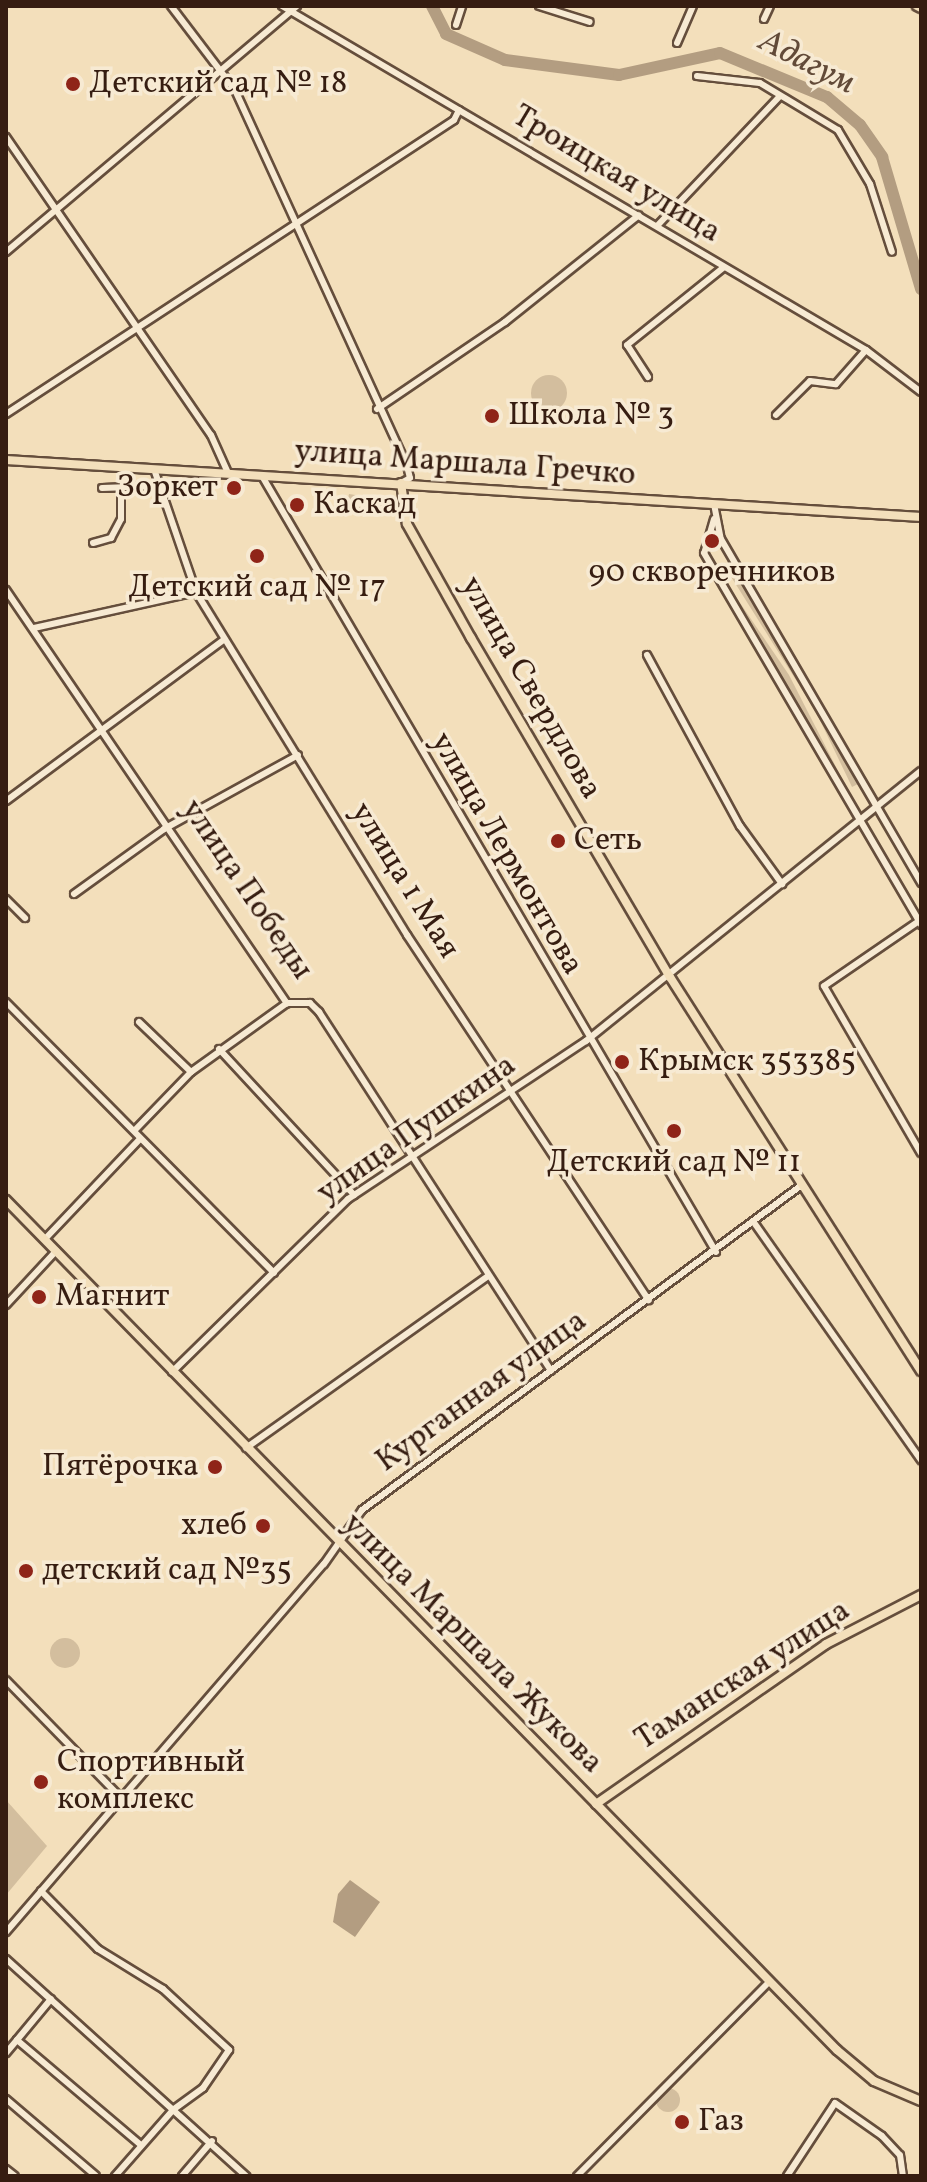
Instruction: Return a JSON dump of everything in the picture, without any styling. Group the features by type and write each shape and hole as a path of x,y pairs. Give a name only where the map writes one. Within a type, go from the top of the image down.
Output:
{"main road":[{"name":"улица Маршала Гречко","path":"6,460 921,517"},
{"name":"улица Свердлова","path":"401,483 407,524 670,977 921,1371"},
{"name":"улица Маршала Жукова","path":"6,1200 245,1450 855,2066 921,2101"},
{"name":"Таманская улица","path":"596,1804 826,1644 921,1595"}],"street":[{"name":"улица Свердлова","path":"171,6 222,66 409,473 401,483"},
{"name":"Троицкая улица","path":"282,6 294,8 459,110 866,350 921,392"},
{"path":"456,25 462,6"},
{"path":"539,6 590,22"},
{"path":"677,43 693,6"},
{"path":"764,19 770,6"},
{"path":"6,252 294,8"},
{"path":"697,76 741,76 780,96 847,141 892,252"},
{"path":"657,226 780,96"},
{"path":"6,414 454,120 459,110"},
{"path":"6,137 211,435 228,473"},
{"path":"377,409 517,313 639,215"},
{"path":"648,377 627,345 724,267"},
{"path":"776,415 810,381 836,384 866,350"},
{"name":"улица 1 Мая","path":"154,469 196,592 649,1300"},
{"name":"улица Лермонтова","path":"262,476 586,1041 716,1252"},
{"path":"102,488 159,486"},
{"path":"93,543 116,529 121,488"},
{"path":"714,504 704,553 920,922 824,986 921,1153"},
{"path":"713,519 921,883"},
{"name":"улица Победы","path":"6,590 173,826 287,1003 310,1003 319,1012 551,1370"},
{"path":"34,628 196,592"},
{"path":"6,801 225,639"},
{"path":"647,655 740,826 782,884"},
{"path":"74,894 173,826 298,755"},
{"name":"улица Пушкина","path":"172,1372 354,1195 514,1093 586,1041 670,977 921,771"},
{"path":"6,899 25,918"},
{"path":"6,1002 135,1130 139,1140 274,1273"},
{"path":"135,1130 191,1072 287,1003"},
{"path":"139,1022 191,1072"},
{"path":"219,1049 354,1195"},
{"path":"45,1239 139,1140"},
{"name":"Курганная улица","path":"6,1932 338,1543 362,1510 755,1224 803,1184"},
{"path":"755,1224 921,1460"},
{"path":"6,1305 56,1251"},
{"path":"245,1450 488,1276"},
{"path":"6,1680 120,1797"},
{"path":"41,1891 98,1949 163,1989 226,2046 227,2061 173,2110 115,2176"},
{"path":"6,1959 173,2110 212,2141 246,2176"},
{"path":"577,2176 770,1981"},
{"path":"6,2053 51,1999"},
{"path":"17,2040 141,2145"},
{"path":"6,2099 96,2176"},
{"path":"787,2176 835,2103 882,2136 900,2155 903,2176"},
{"path":"182,2176 212,2141"},
{"path":"6,2169 15,2176"}],"shaded area":[{"path":"549,375 562,380 567,393 562,406 549,411 536,406 531,393 536,380"},
{"path":"349,494 393,501 398,516 346,508"},
{"path":"729,558 860,783 852,787 816,712 725,567"},
{"path":"715,566 789,675 857,808 855,807"},
{"path":"65,1638 76,1642 80,1653 76,1664 65,1668 54,1664 50,1653 54,1642"},
{"path":"6,1800 47,1846 6,1895"},
{"path":"350,1880 380,1902 355,1937 333,1922 338,1894"},
{"path":"668,2088 679,2095 680,2100 673,2111 668,2112 657,2105 656,2100 663,2089"}],"waterway":[{"name":"Адагум","path":"432,6 446,34 505,60 619,75 720,53 827,97 860,125 882,157 921,289"}],"place":[{"name":"Детский сад № 18","path":"73,84"},
{"name":"Школа № 3","path":"492,416"},
{"name":"Зоркет","path":"234,488"},
{"name":"Каскад","path":"297,505"},
{"name":"90 скворечников","path":"712,541"},
{"name":"Детский сад № 17","path":"257,556"},
{"name":"Сеть","path":"558,841"},
{"name":"Крымск 353385","path":"622,1062"},
{"name":"Детский сад № 11","path":"674,1131"},
{"name":"Магнит","path":"39,1297"},
{"name":"Пятёрочка","path":"215,1467"},
{"name":"хлеб","path":"263,1526"},
{"name":"детский сад №35","path":"26,1571"},
{"name":"Спортивный комплекс","path":"41,1782"},
{"name":"Газ","path":"682,2122"}]}
